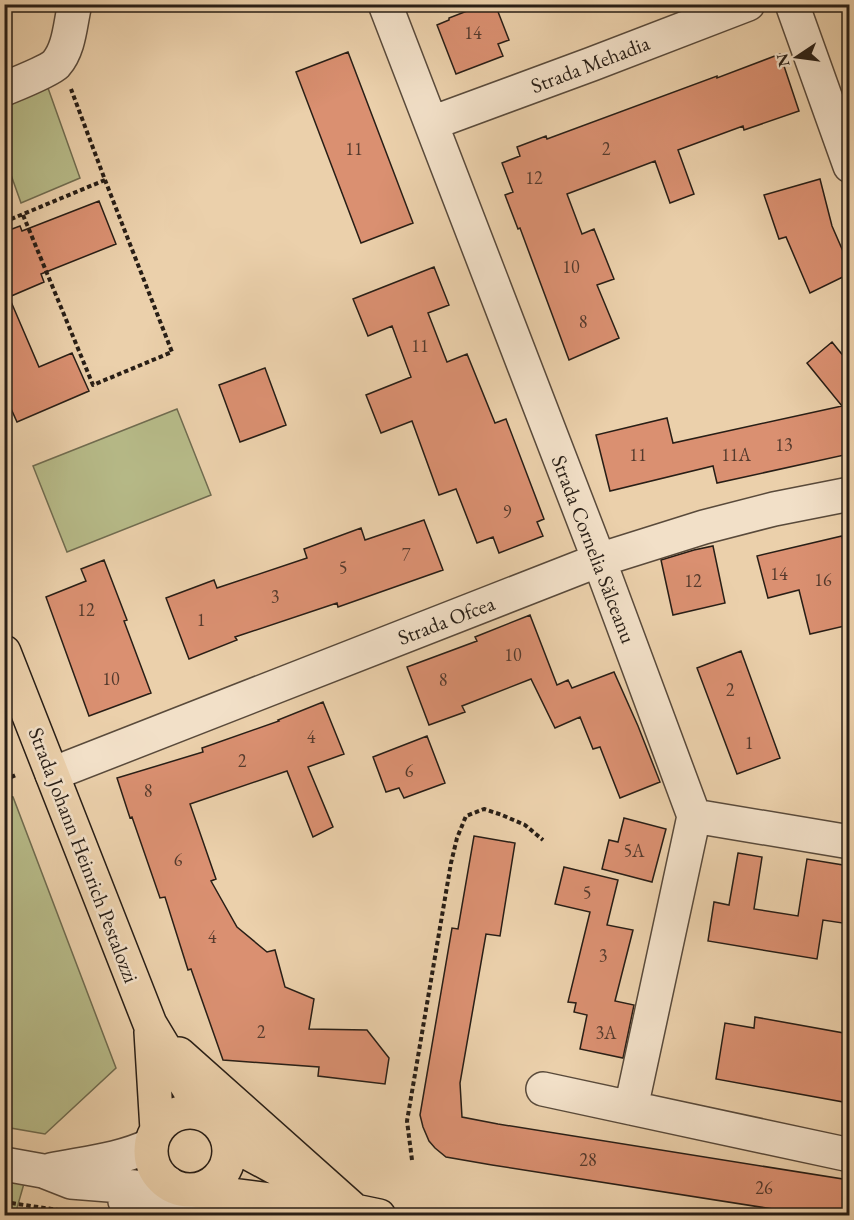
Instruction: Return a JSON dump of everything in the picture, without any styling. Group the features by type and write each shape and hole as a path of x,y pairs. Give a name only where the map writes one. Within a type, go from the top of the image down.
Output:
{"main road":[{"name":"Strada Johann Heinrich Pestalozzi","path":"4,652 150,1024 204,1114"},
{"name":"Strada Johann Heinrich Pestalozzi","path":"150,1024 154,1137"},
{"path":"150,1024 185,1060 286,1148 353,1214"},
{"path":"180,1187 203,1188 213,1183 227,1165 229,1154 225,1133 220,1125 204,1114 193,1112 173,1115 164,1122 154,1137 151,1156 160,1176 180,1187 353,1214"},
{"path":"228,1143 353,1214"}],"street":[{"path":"4,89 56,64 63,53 75,4"},
{"name":"Strada Cornelia Sălceanu","path":"385,4 599,560 694,816"},
{"name":"Strada Mehadia","path":"432,123 748,4"},
{"path":"792,4 849,166"},
{"name":"Strada Ofcea","path":"51,774 599,560 704,527 774,509 849,494"},
{"path":"631,1108 694,816 849,842"},
{"path":"543,1089 849,1155"},
{"path":"57,1177 137,1152 154,1137"},
{"path":"4,1164 57,1177 147,1188 180,1187"},
{"path":"57,1177 98,1197 223,1215"}],"path":[{"path":"23,214 93,385 172,352 67,80"},
{"path":"4,222 105,180"},
{"path":"4,780 16,775"},
{"path":"412,1160 407,1121 457,837 466,816 484,809 525,825 543,840"},
{"path":"4,971 8,1001 4,1008"},
{"path":"4,1202 58,1210 48,1215"}],"green space":[{"path":"48,88 80,178 21,203 5,158 5,107"},
{"path":"177,409 211,495 67,552 33,466"},
{"path":"4,795 13,797 116,1068 45,1134 5,1127"},
{"path":"4,1176 25,1180 15,1215 5,1215"}],"building":[{"path":"485,4 495,4 509,40 498,44 503,56 456,74 437,25"},
{"path":"348,52 413,223 361,243 296,72"},
{"path":"780,54 799,111 744,130 743,126 678,150 694,194 670,203 655,161 567,194 582,234 594,229 614,279 597,285 619,338 569,360 520,228 518,229 505,195 513,192 502,163 520,156 517,147 546,136 547,139"},
{"path":"820,179 832,226 849,265 849,274 810,293 786,237 779,239 764,195"},
{"path":"99,201 116,244 41,274 44,282 9,297 39,367 72,353 89,391 17,422 4,393 4,232 20,226 22,231"},
{"path":"434,267 449,305 428,313 447,362 467,354 495,423 506,419 544,519 537,522 543,536 499,553 493,537 477,543 456,489 439,495 412,421 381,433 366,395 411,377 392,326 368,336 353,299"},
{"path":"832,342 849,363 849,454 717,483 713,466 610,491 596,435 667,418 673,443 842,406 807,363"},
{"path":"265,368 286,425 240,442 219,385"},
{"path":"424,520 443,570 338,607 337,603 235,637 237,640 189,659 166,598 214,580 217,588 307,558 304,549 361,528 365,540"},
{"path":"842,536 849,567 849,625 810,634 799,590 768,598 757,556"},
{"path":"713,546 725,603 673,615 661,560"},
{"path":"104,560 151,693 89,716 46,597 86,581 81,569"},
{"path":"530,615 557,685 568,680 572,688 614,672 660,782 620,798 600,747 593,749 580,717 555,728 531,679 462,706 465,712 429,725 407,667 477,641 475,637"},
{"path":"741,651 780,758 737,774 697,668"},
{"path":"323,702 344,754 308,767 333,827 313,837 287,771 190,804 216,879 211,881 237,927 267,952 275,950 285,987 314,999 309,1029 367,1030 389,1058 385,1084 318,1076 319,1067 223,1060 191,969 188,970 165,897 160,898 117,778 203,752 202,748 279,721"},
{"path":"427,736 445,783 404,798 399,788 386,792 373,757"},
{"path":"624,818 666,829 652,882 602,869 609,840 618,842"},
{"path":"474,836 515,843 500,936 486,934 460,1083 462,1117 849,1180 849,1215 811,1215 492,1165 446,1157 435,1148 429,1141 420,1115 452,928 458,929"},
{"path":"738,853 762,857 754,909 798,916 807,859 849,866 849,924 823,920 817,959 708,941 714,902 729,905"},
{"path":"564,867 618,880 607,925 633,930 615,1001 634,1005 623,1058 580,1049 587,1015 574,1012 576,1003 568,1002 590,912 555,904"},
{"path":"755,1017 849,1034 849,1103 716,1079 725,1023 754,1028"}]}
